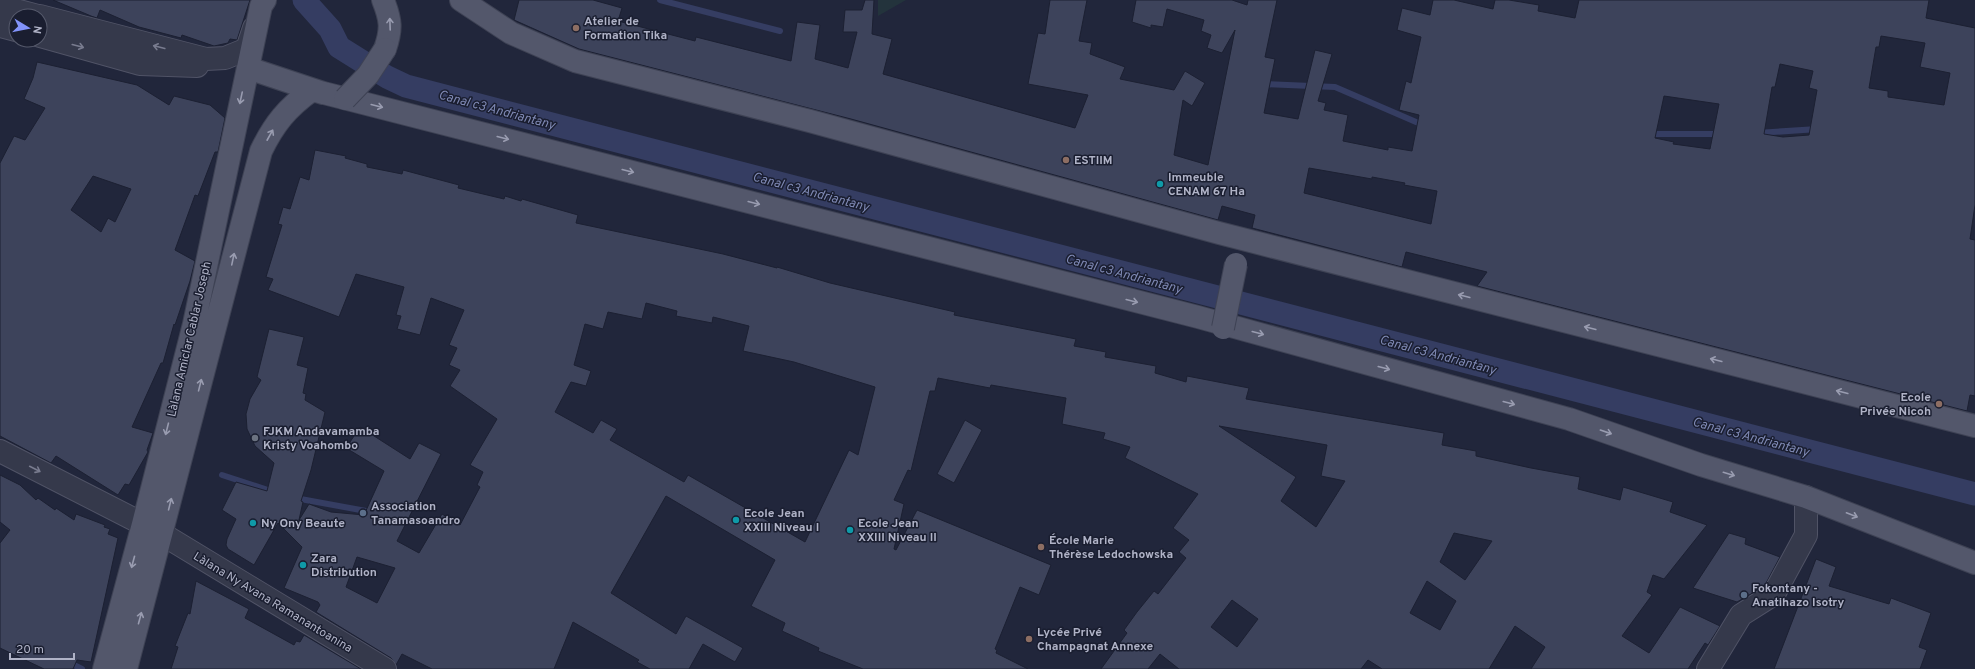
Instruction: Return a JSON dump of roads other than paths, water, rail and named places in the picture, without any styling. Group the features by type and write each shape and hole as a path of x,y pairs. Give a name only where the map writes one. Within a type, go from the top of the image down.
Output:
{"main road":[{"path":"248,68 312,90 345,99 368,75 385,49 390,34 390,22 383,0"},
{"path":"461,0 512,33 575,61 810,121 1219,233 1975,426"},
{"name":"Làlana Amiclar Cablar Joseph","path":"126,669 152,529 194,324 263,3"},
{"path":"312,90 1198,317 1569,419 1700,465 1806,497 1975,563"},
{"name":"Làlana Amiclar Cablar Joseph","path":"104,669 152,529 261,151 269,134 281,116 295,102 312,90"},
{"path":"1198,317 1218,334 1223,328 1236,264 1219,233"}],"street":[{"path":"48,18 206,59 225,58 247,49 263,3"},
{"path":"48,38 140,64 248,68"},
{"name":"Làlana Ny Avana Ramanantoanina","path":"0,451 152,529 385,669"},
{"path":"1708,669 1741,615 1774,594 1806,535 1806,497"}],"waterway":[{"name":"Canal c3 Andriantany","path":"304,0 330,29 339,47 387,77 406,86 1975,494"},
{"path":"660,0 780,31"},
{"path":"1263,84 1335,87 1423,125"},
{"path":"1757,133 1818,129"},
{"path":"1649,134 1720,134"},
{"path":"222,475 274,492"},
{"path":"295,498 366,511"},
{"path":"68,662 82,669"}],"place":[{"name":"Atelier de Formation Tika","path":"576,28"},
{"name":"ESTIIM","path":"1066,160"},
{"name":"Immeuble CENAM 67 Ha","path":"1160,184"},
{"name":"Ecole Privée Nicoh","path":"1939,404"},
{"name":"FJKM Andavamamba Kristy Voahombo","path":"255,438"},
{"name":"Association Tanamasoandro","path":"363,513"},
{"name":"Ecole Jean XXIII Niveau I","path":"736,520"},
{"name":"Ny Ony Beaute","path":"253,523"},
{"name":"Ecole Jean XXIII Niveau II","path":"850,530"},
{"name":"École Marie Thérèse Ledochowska","path":"1041,547"},
{"name":"Zara Distribution","path":"303,565"},
{"name":"Fokontany - Anatihazo Isotry","path":"1744,595"},
{"name":"Lycée Privé Champagnat Annexe","path":"1029,639"}]}
